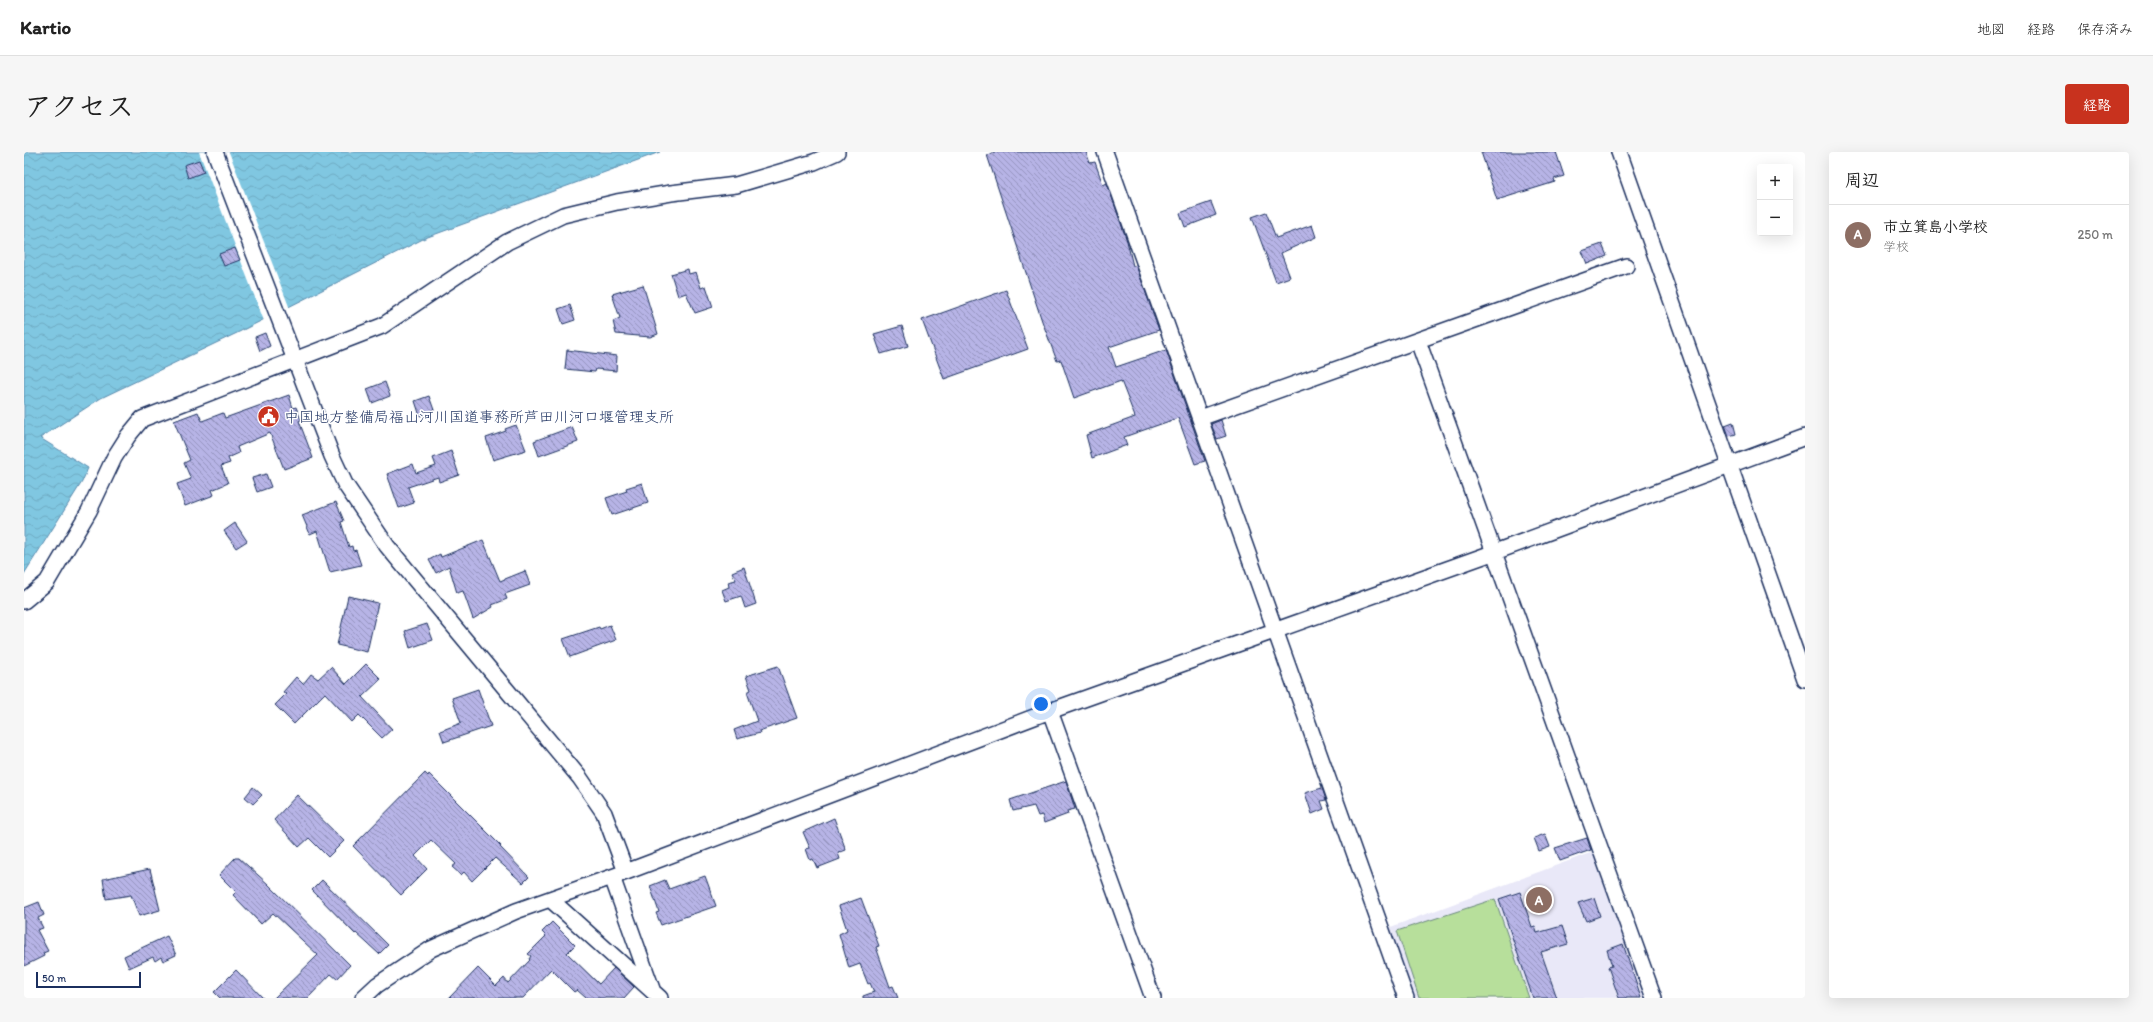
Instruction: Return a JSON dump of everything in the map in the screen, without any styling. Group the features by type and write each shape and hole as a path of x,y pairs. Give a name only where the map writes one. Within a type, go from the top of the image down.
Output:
{"street":[{"path":"215,152 296,359 332,456 345,484 387,546 580,778 604,813 626,872"},
{"path":"24,601 47,582 89,511 114,458 128,436 142,419 166,411 382,326 507,242 563,216 656,196 736,185 814,162 837,152"},
{"path":"1105,152 1406,998"},
{"path":"1619,152 1805,679"},
{"path":"1200,418 1626,266"},
{"path":"1418,341 1496,552 1654,998"},
{"path":"363,998 377,985 431,949 516,911 626,872 1050,711 1496,552 1805,436"},
{"path":"1050,711 1153,998"},
{"path":"612,877 656,994"},
{"path":"550,899 656,994"}],"shaded area":[{"path":"1598,850 1649,998 1413,998 1388,928"}],"green space":[{"path":"1495,899 1529,998 1419,998 1397,931"}],"water":[{"path":"24,152 660,152 425,238 237,333 101,398 40,438 88,468 82,482 24,574"}],"pier":[{"path":"199,152 229,152 290,309 264,321"}],"building":[{"path":"995,152 1086,152 1090,163 1095,162 1103,185 1107,183 1127,241 1133,266 1136,265 1159,330 1109,347 1116,367 1166,350 1205,461 1195,464 1178,418 1124,437 1127,445 1092,458 1086,435 1135,417 1121,381 1074,398 1061,360 1057,361 1042,321 987,155"},
{"path":"1481,152 1556,152 1564,176 1554,179 1555,182 1497,200"},
{"path":"199,160 204,172 188,178 184,165"},
{"path":"1211,202 1216,215 1185,227 1180,213"},
{"path":"1266,212 1276,238 1312,225 1316,237 1281,253 1290,277 1276,282 1252,217"},
{"path":"1602,244 1607,256 1587,264 1582,251"},
{"path":"235,248 240,260 224,266 219,254"},
{"path":"688,269 689,274 696,272 701,288 706,286 713,307 695,313 686,293 678,296 671,274"},
{"path":"643,285 658,334 650,337 616,334 613,321 620,318 612,294"},
{"path":"1006,290 1028,349 944,379 922,320"},
{"path":"570,305 575,320 563,324 558,309"},
{"path":"902,326 908,346 881,354 874,334"},
{"path":"265,333 270,346 260,351 255,337"},
{"path":"567,350 617,356 616,371 596,369 595,372 565,369"},
{"path":"385,382 390,396 372,403 367,389"},
{"path":"289,395 293,408 296,407 301,420 299,421 313,458 284,469 270,433 237,447 239,453 228,458 230,463 221,466 228,483 212,490 214,495 185,506 177,484 191,479 184,463 190,460 174,421 198,412 202,421 223,413 225,418"},
{"path":"429,396 434,410 420,416 415,401"},
{"path":"1221,420 1226,436 1217,439 1211,424"},
{"path":"1733,422 1736,434 1729,436 1725,425"},
{"path":"516,425 526,450 493,460 486,438 506,431 505,429"},
{"path":"572,427 578,442 539,456 534,441"},
{"path":"451,451 459,475 439,482 438,477 408,487 414,503 399,508 387,474 413,464 416,473 436,466 433,458"},
{"path":"266,474 271,487 257,492 252,478"},
{"path":"642,483 648,503 612,515 606,498 627,491 626,488"},
{"path":"336,502 344,521 341,522 349,547 352,546 353,551 356,550 361,565 330,572 317,531 310,534 302,515"},
{"path":"235,523 247,541 236,548 224,531"},
{"path":"483,540 500,581 525,571 530,585 505,594 507,599 492,605 493,607 473,619 463,591 457,593 449,566 436,573 429,560 440,554 441,557"},
{"path":"744,567 756,604 745,608 741,596 726,601 722,590 729,587 728,582 736,580 732,572"},
{"path":"348,596 378,603 367,652 337,645"},
{"path":"427,624 433,640 410,648 405,631"},
{"path":"610,625 616,640 570,657 563,639 599,627 600,629"},
{"path":"366,664 381,679 362,697 392,729 382,738 359,715 352,722 325,693 294,724 275,705 286,694 283,692 296,677 303,684 311,674 318,679 331,667 346,684"},
{"path":"778,666 797,718 759,731 760,733 737,739 734,730 757,721 747,692 751,690 746,676"},
{"path":"478,689 491,726 444,742 440,731 461,723 452,698"},
{"path":"425,773 428,776 429,774 501,846 500,847 529,877 523,883 495,858 472,881 464,872 461,875 452,867 456,864 431,840 415,856 427,869 401,895 353,846"},
{"path":"1066,781 1075,809 1067,811 1068,814 1044,823 1042,815 1038,816 1034,806 1013,811 1010,800"},
{"path":"253,787 262,795 253,804 245,797"},
{"path":"1322,788 1326,800 1321,801 1324,809 1312,814 1305,793"},
{"path":"297,795 344,841 328,857 309,838 299,847 274,820"},
{"path":"834,818 846,850 838,853 840,859 817,868 813,859 810,860 806,849 810,848 803,832"},
{"path":"1545,834 1550,847 1539,851 1534,838"},
{"path":"1587,838 1591,850 1560,861 1555,848"},
{"path":"235,858 239,858 268,884 350,965 337,979 331,974 308,998 274,998 318,955 273,913 261,924 233,895 236,892 219,875"},
{"path":"150,869 160,910 139,916 131,895 106,899 103,879"},
{"path":"705,876 716,906 661,925 656,913 659,912 650,886 665,880 669,889"},
{"path":"322,880 388,945 379,954 356,933 355,934 312,890"},
{"path":"1520,892 1532,927 1535,926 1537,933 1562,926 1568,944 1541,952 1557,998 1533,998 1499,899"},
{"path":"861,898 879,946 876,947 890,987 893,986 898,998 863,998 863,996 874,992 870,983 868,984 860,964 849,968 839,934 847,930 839,906"},
{"path":"1594,898 1600,916 1586,921 1578,903"},
{"path":"39,902 44,915 38,918 43,928 37,930 48,951 43,953 44,956 24,966 24,908"},
{"path":"552,922 575,945 567,953 599,984 614,968 634,987 624,998 586,998 577,990 574,992 551,969 523,998 449,998 478,968 496,986 504,978 508,983 530,960 529,959 531,956 528,954 546,936 542,932"},
{"path":"167,936 176,955 163,961 161,957 155,961 153,957 129,968 124,956"},
{"path":"1623,944 1641,998 1619,998 1608,967 1612,966 1607,950"},
{"path":"236,970 263,998 220,998 214,992"}],"place":[{"name":"中国地方整備局福山河川国道事務所芦田川河口堰管理支所","path":"268,417"},
{"name":"市立箕島小学校","path":"1539,900"}]}
